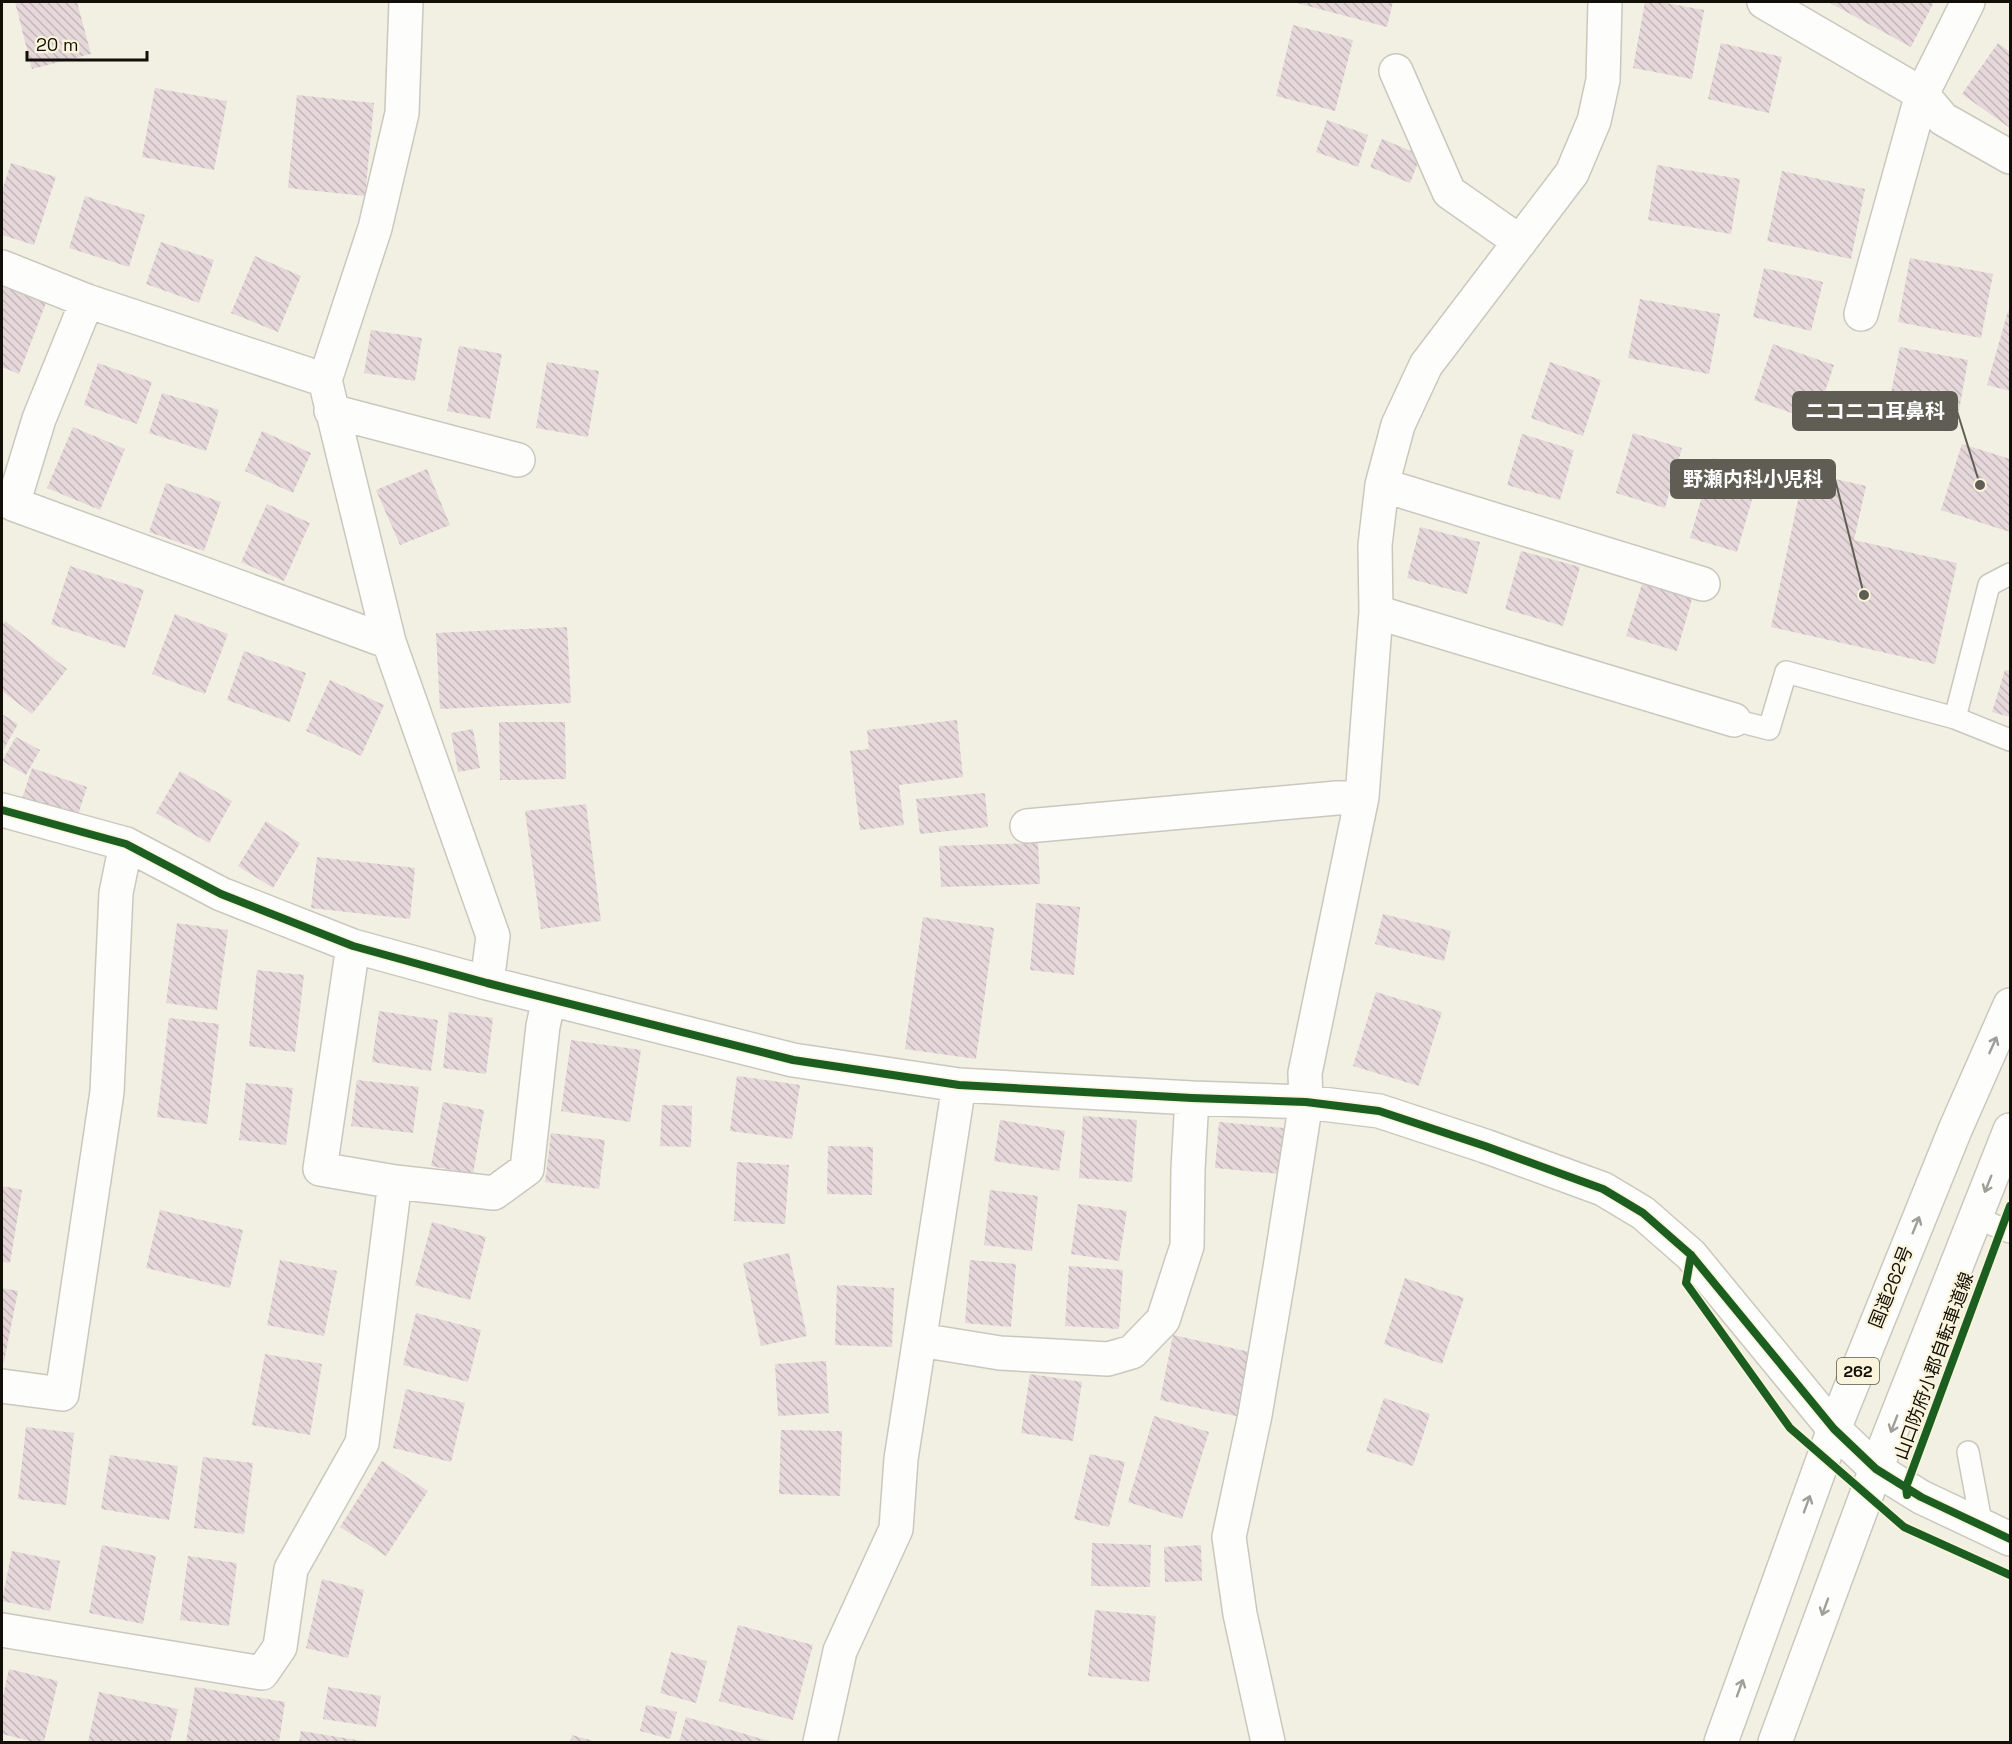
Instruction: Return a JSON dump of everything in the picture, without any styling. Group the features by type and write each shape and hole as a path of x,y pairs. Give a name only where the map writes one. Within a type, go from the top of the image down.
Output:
{"main road":[{"path":"406,2 402,113 375,228 328,395 389,642 493,936 487,983"},
{"path":"1268,1743 1240,1614 1229,1537 1255,1415 1306,1102 1305,1073 1362,797 1376,612 1375,545 1382,485 1398,425 1426,365 1572,173 1594,121 1603,80 1605,2"},
{"path":"1764,2 1922,94 1943,119 2010,156"},
{"path":"1861,314 1922,94 1968,2"},
{"path":"1396,71 1449,192 1520,242"},
{"path":"2,267 328,395 518,460"},
{"path":"87,301 39,419 13,504 389,642"},
{"path":"1382,485 1703,584"},
{"path":"1376,612 1734,720"},
{"path":"1027,826 1362,797"},
{"path":"2,810 126,844 221,894 353,946 487,983 793,1060 959,1085 1306,1102 1379,1111 1603,1189 1643,1213 1691,1255 1834,1429 1876,1469 1921,1497 1996,1533"},
{"path":"2,1386 62,1394 107,1092 116,893 126,844"},
{"path":"353,946 320,1169 395,1182 494,1193 527,1169 543,1026 549,999"},
{"name":"国道262号","path":"1720,1743 1834,1429 1954,1130 2010,1005"},
{"path":"820,1743 840,1651 896,1530 901,1459 959,1085"},
{"path":"921,1341 1000,1353 1108,1359 1132,1352 1162,1320 1187,1246 1192,1098"},
{"path":"1775,1743 1876,1469 2010,1130"},
{"path":"2,1630 262,1673 280,1647 291,1569 362,1443 395,1182"}],"lane":[{"path":"1955,718 1989,585 2010,574"},
{"path":"1734,720 1769,729 1786,672 1955,718 2010,740"},
{"path":"1975,1217 2010,1232"},
{"path":"1968,1452 1996,1533"}],"building":[{"path":"15,2 77,2 91,54 32,69"},
{"path":"1293,2 1393,2 1387,27"},
{"path":"1645,2 1660,2 1704,10 1692,79 1633,68"},
{"path":"1830,2 1934,2 1911,47"},
{"path":"1293,25 1353,40 1335,111 1276,96"},
{"path":"1721,43 1782,57 1769,113 1708,99"},
{"path":"1998,43 2010,52 2010,128 1962,94"},
{"path":"155,88 227,101 214,170 142,157"},
{"path":"297,95 374,103 365,196 288,188"},
{"path":"1327,120 1368,135 1358,167 1316,152"},
{"path":"1382,139 1421,155 1410,183 1370,167"},
{"path":"11,163 56,177 34,245 2,235 2,191"},
{"path":"1657,165 1740,179 1731,234 1648,220"},
{"path":"1782,171 1865,189 1851,259 1767,241"},
{"path":"85,196 145,215 129,267 69,248"},
{"path":"161,242 214,260 199,303 146,284"},
{"path":"255,256 301,276 278,332 231,313"},
{"path":"1910,258 1993,274 1981,338 1898,322"},
{"path":"1764,268 1823,282 1811,331 1753,317"},
{"path":"2,286 46,303 19,374 2,367"},
{"path":"1640,299 1720,314 1709,374 1628,358"},
{"path":"2008,311 2010,312 2010,391 1987,385"},
{"path":"371,330 422,338 415,381 364,373"},
{"path":"1773,344 1834,365 1815,421 1754,400"},
{"path":"459,346 502,354 490,419 447,411"},
{"path":"1900,347 1968,360 1959,411 1890,398"},
{"path":"547,362 599,371 588,437 536,428"},
{"path":"1550,362 1601,380 1583,436 1531,418"},
{"path":"98,363 152,382 137,424 84,405"},
{"path":"162,393 219,410 206,451 149,433"},
{"path":"73,427 125,449 100,510 47,488"},
{"path":"262,431 311,453 293,493 245,471"},
{"path":"1633,433 1682,448 1665,508 1616,493"},
{"path":"1522,434 1574,450 1560,500 1507,485"},
{"path":"1962,444 2010,459 2010,532 1941,510"},
{"path":"1713,458 1760,471 1737,552 1690,538"},
{"path":"427,469 450,525 400,545 376,490"},
{"path":"1804,472 1866,486 1854,540 1957,563 1935,664 1771,627"},
{"path":"166,483 221,502 204,551 149,532"},
{"path":"267,504 310,523 284,581 241,562"},
{"path":"1420,527 1480,542 1467,594 1407,578"},
{"path":"1521,551 1580,567 1563,626 1505,609"},
{"path":"70,566 144,590 125,648 51,624"},
{"path":"1642,584 1692,599 1677,651 1626,636"},
{"path":"175,614 228,634 205,694 152,674"},
{"path":"5,621 67,669 32,714 2,691 2,625"},
{"path":"567,627 571,703 440,709 436,633"},
{"path":"244,651 306,673 290,722 227,700"},
{"path":"2005,670 2010,671 2010,717 1992,712"},
{"path":"330,680 384,705 361,756 306,731"},
{"path":"2,714 18,724 2,752"},
{"path":"957,720 963,777 899,785 904,825 860,830 850,751 869,749 867,730"},
{"path":"499,722 565,722 566,779 500,780"},
{"path":"473,729 480,768 458,772 451,733"},
{"path":"16,737 40,750 26,775 2,761"},
{"path":"32,768 87,787 77,818 22,799"},
{"path":"180,771 232,801 209,843 156,813"},
{"path":"985,793 988,827 920,834 916,799"},
{"path":"586,804 601,921 541,929 525,811"},
{"path":"266,821 300,843 273,888 238,866"},
{"path":"1038,843 1040,884 941,887 939,846"},
{"path":"317,857 415,868 410,919 311,908"},
{"path":"1036,903 1080,907 1074,975 1030,970"},
{"path":"1383,914 1451,931 1444,961 1375,944"},
{"path":"923,917 994,928 976,1059 905,1049"},
{"path":"177,923 228,930 217,1010 166,1003"},
{"path":"257,970 304,975 295,1052 249,1046"},
{"path":"1376,992 1442,1012 1419,1086 1353,1066"},
{"path":"379,1011 438,1020 431,1071 372,1062"},
{"path":"449,1012 493,1018 486,1074 443,1068"},
{"path":"169,1018 219,1024 207,1124 157,1117"},
{"path":"571,1040 641,1050 630,1122 561,1111"},
{"path":"737,1076 800,1085 792,1139 730,1131"},
{"path":"357,1080 419,1087 413,1133 351,1126"},
{"path":"246,1083 293,1088 286,1145 239,1140"},
{"path":"443,1102 484,1110 473,1174 431,1166"},
{"path":"662,1105 692,1106 691,1147 660,1146"},
{"path":"1083,1116 1137,1120 1132,1182 1079,1178"},
{"path":"1000,1120 1065,1131 1059,1171 994,1161"},
{"path":"1219,1122 1284,1128 1280,1174 1215,1168"},
{"path":"551,1133 605,1140 599,1189 545,1182"},
{"path":"828,1146 873,1147 872,1195 827,1194"},
{"path":"737,1162 789,1165 785,1224 734,1221"},
{"path":"2,1186 22,1190 10,1263 2,1262"},
{"path":"990,1190 1038,1196 1032,1251 984,1245"},
{"path":"1078,1204 1127,1211 1119,1261 1071,1254"},
{"path":"160,1210 243,1230 230,1288 146,1268"},
{"path":"432,1222 486,1237 470,1300 415,1285"},
{"path":"789,1253 807,1336 761,1346 743,1263"},
{"path":"280,1260 337,1271 324,1336 267,1325"},
{"path":"970,1260 1016,1264 1011,1327 965,1323"},
{"path":"1069,1266 1123,1270 1119,1329 1065,1326"},
{"path":"1405,1278 1464,1298 1442,1364 1384,1344"},
{"path":"837,1285 894,1288 892,1347 835,1345"},
{"path":"2,1288 18,1291 4,1362 2,1362"},
{"path":"416,1313 481,1330 468,1382 403,1365"},
{"path":"1173,1335 1254,1353 1241,1417 1160,1400"},
{"path":"265,1354 322,1364 310,1435 252,1425"},
{"path":"826,1361 829,1413 778,1416 775,1364"},
{"path":"1030,1374 1082,1382 1073,1441 1021,1433"},
{"path":"406,1389 465,1403 451,1462 393,1448"},
{"path":"1384,1398 1430,1414 1413,1466 1366,1451"},
{"path":"1154,1416 1209,1432 1182,1519 1128,1502"},
{"path":"26,1427 74,1433 66,1505 18,1499"},
{"path":"781,1430 842,1431 840,1496 779,1494"},
{"path":"1090,1454 1125,1462 1109,1527 1074,1519"},
{"path":"110,1455 178,1466 169,1520 101,1509"},
{"path":"203,1457 253,1463 244,1534 194,1528"},
{"path":"382,1461 428,1491 386,1556 340,1527"},
{"path":"1092,1543 1151,1545 1150,1587 1091,1586"},
{"path":"102,1545 156,1556 143,1624 89,1613"},
{"path":"1201,1545 1202,1581 1165,1582 1164,1547"},
{"path":"12,1551 60,1561 50,1611 2,1601"},
{"path":"188,1556 237,1563 229,1626 180,1620"},
{"path":"322,1579 364,1590 348,1658 306,1648"},
{"path":"1095,1610 1156,1616 1149,1682 1088,1676"},
{"path":"738,1625 813,1645 793,1720 719,1701"},
{"path":"671,1652 707,1661 696,1703 660,1693"},
{"path":"9,1669 58,1681 44,1742 34,1742 2,1734 2,1701"},
{"path":"195,1687 285,1702 279,1742 186,1742"},
{"path":"328,1687 381,1696 376,1727 323,1719"},
{"path":"99,1692 178,1709 170,1742 88,1742"},
{"path":"646,1705 677,1712 670,1739 640,1731"},
{"path":"686,1717 773,1742 679,1742"},
{"path":"301,1731 363,1741 299,1742"},
{"path":"572,1735 597,1742 570,1742"}],"cycle path":[{"path":"2,810 126,844 221,894 353,946 487,983 793,1060 959,1085 1306,1102 1379,1111 1485,1146 1603,1189 1643,1213 1691,1255 1834,1429 1876,1469 1921,1497 2010,1539"},
{"name":"山口防府小郡自転車道線","path":"1907,1495 1906,1487 2010,1206"},
{"path":"1691,1255 1686,1283 1790,1428 1904,1527 2010,1575"}],"place":[{"name":"ニコニコ耳鼻科","path":"1980,485"},
{"name":"野瀬内科小児科","path":"1864,595"}]}
